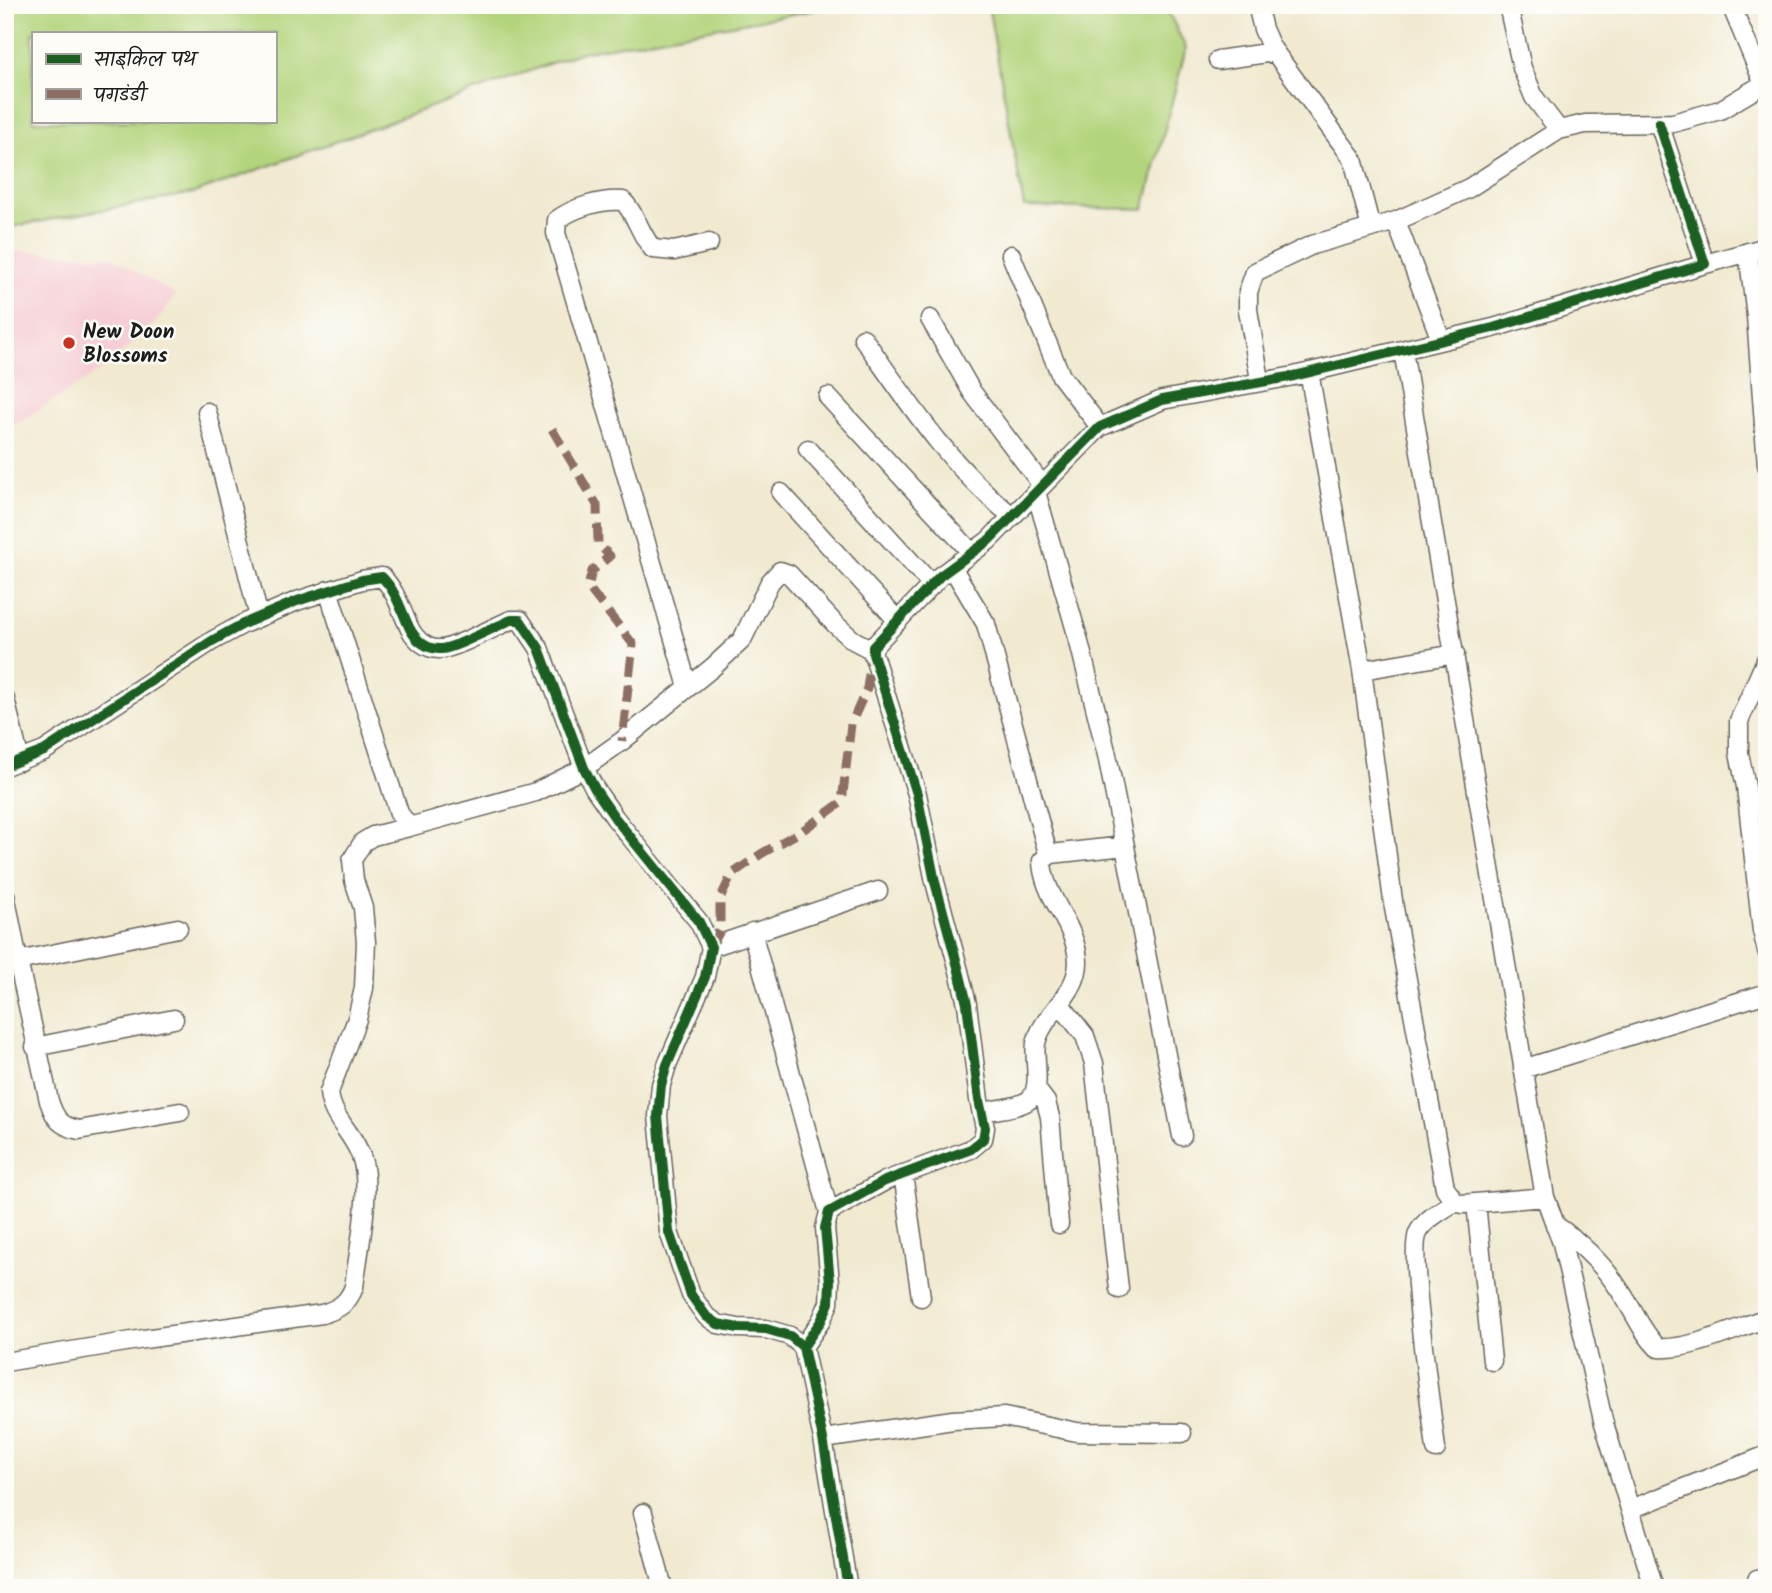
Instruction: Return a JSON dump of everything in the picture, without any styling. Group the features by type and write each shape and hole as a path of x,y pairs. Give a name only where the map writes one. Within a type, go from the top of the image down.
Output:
{"street":[{"path":"1257,5 1263,29 1274,52 1353,159 1371,228"},
{"path":"1508,5 1519,54 1534,97 1559,130"},
{"path":"1261,380 1248,310 1248,292 1255,272 1312,245 1396,222 1469,188 1559,130 1586,124 1673,123 1720,110 1765,83 1731,5"},
{"path":"1218,60 1274,52"},
{"path":"1659,123 1705,264"},
{"path":"688,687 556,233 557,220 565,214 595,204 622,201 630,208 653,249 674,251 709,243"},
{"path":"1396,222 1441,340"},
{"path":"872,650 932,585 988,541 1100,427 1162,400 1309,372 1493,328 1767,247"},
{"path":"1748,252 1756,316 1767,465"},
{"path":"1011,255 1061,376 1100,427"},
{"path":"930,319 972,392 1039,489 1107,755 1182,1136"},
{"path":"863,338 943,449 987,496 1012,516"},
{"path":"1403,349 1545,1197 1562,1243 1603,1420 1654,1588"},
{"path":"1309,372 1362,670 1394,908 1442,1175 1448,1195 1455,1202 1463,1204 1545,1197"},
{"path":"828,397 972,553"},
{"path":"207,412 258,617"},
{"path":"808,449 932,585"},
{"path":"781,493 898,621"},
{"path":"952,567 986,624 1048,854"},
{"path":"5,1362 322,1314 335,1310 349,1300 354,1287 365,1190 363,1160 357,1145 330,1104 329,1092 357,1019 364,988 364,919 352,860 363,842 373,836 536,792 584,768 622,741 742,640 770,582 780,571 789,574 853,640 872,650 916,794 935,882 967,1004 985,1128 983,1139 971,1149 903,1174 829,1212"},
{"path":"5,699 12,763 44,751 212,641 258,617 362,580 382,577 392,587 411,630 418,641 428,647 441,650 511,620 520,620 539,648 584,768 595,789 615,818 699,922 711,947 705,977 661,1085 658,1116 669,1232 691,1294 706,1316 718,1324 766,1329 790,1336 803,1347 823,1439 848,1588"},
{"path":"328,590 399,813 409,827"},
{"path":"1362,670 1455,654"},
{"path":"1767,658 1739,721 1739,753 1746,787 1762,931 1767,951"},
{"path":"982,1112 1031,1099 1036,1089 1036,1042 1076,976 1078,960 1069,930 1042,873 1042,861 1048,854 1125,846"},
{"path":"711,947 878,891"},
{"path":"5,894 36,1047 55,1117 65,1127 79,1130 180,1112"},
{"path":"18,961 178,928"},
{"path":"752,932 829,1212 825,1228 830,1282 829,1303 821,1321 803,1347"},
{"path":"1523,1069 1767,993"},
{"path":"1060,1004 1085,1036 1094,1063 1119,1289"},
{"path":"36,1047 174,1019"},
{"path":"1036,1089 1046,1102 1051,1117 1059,1224"},
{"path":"903,1174 921,1297"},
{"path":"1436,1449 1416,1271 1416,1235 1430,1218 1455,1202"},
{"path":"1476,1203 1492,1361"},
{"path":"1555,1225 1580,1242 1620,1290 1645,1335 1658,1348 1671,1349 1767,1318"},
{"path":"823,1439 953,1420 1004,1417 1077,1432 1182,1433"},
{"path":"1631,1509 1767,1455"},
{"path":"643,1513 663,1588"}],"shaded area":[{"name":"New Doon Blossoms","path":"5,250 112,257 176,295 158,320 106,367 5,431"}],"green space":[{"path":"5,5 842,5 582,52 194,193 5,228"},
{"path":"988,5 1165,5 1186,48 1144,209 1024,207"}],"marked path":[{"path":"552,429 597,505 598,544 610,556 592,571 588,587 633,644 622,741"},
{"path":"711,947 720,931 720,899 732,874 842,802 851,724 867,688 871,661"}],"cycle path":[{"path":"803,1347 821,1321 829,1303 830,1282 825,1228 829,1212 885,1181 971,1149 983,1139 985,1128 967,1004 935,882 917,794 873,647 940,576 988,541 1100,427 1162,400 1294,376 1493,328 1705,264 1659,123"},
{"path":"5,766 44,751 212,641 243,624 297,601 362,580 382,577 395,595 412,633 431,648 447,648 511,620 520,620 539,648 584,768 595,789 615,818 699,922 711,947 705,977 661,1085 658,1116 669,1232 691,1295 706,1316 718,1324 766,1329 790,1336 803,1347 823,1439 848,1588"}],"place":[{"name":"New Doon Blossoms","path":"69,343"}]}
